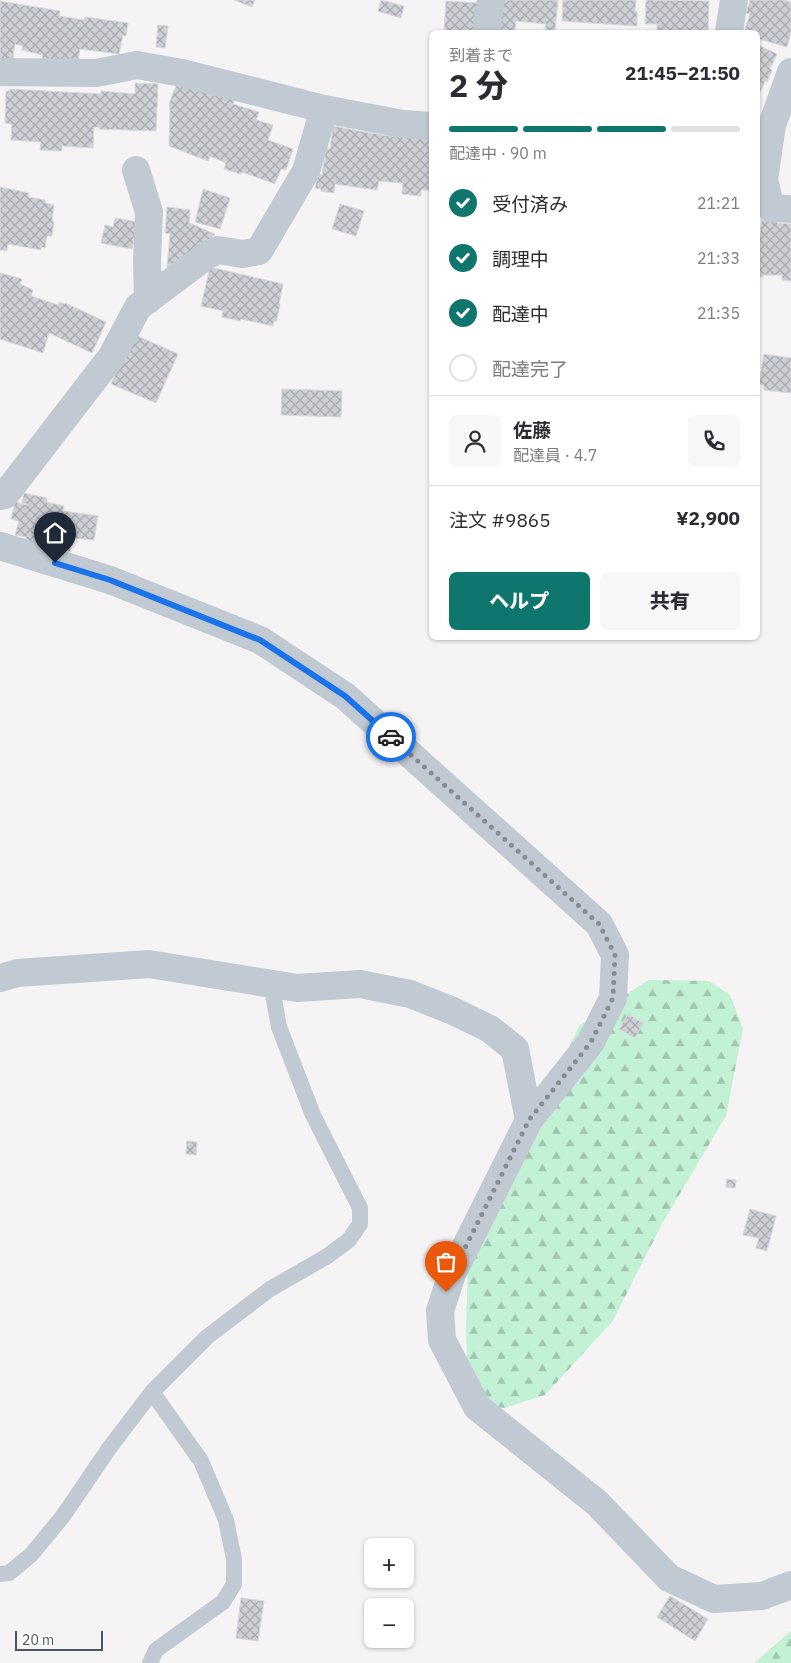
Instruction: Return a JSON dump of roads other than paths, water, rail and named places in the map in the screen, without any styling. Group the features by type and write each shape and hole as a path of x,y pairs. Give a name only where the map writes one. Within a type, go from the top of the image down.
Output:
{"street":[{"path":"487,30 491,0"},
{"path":"729,30 734,0"},
{"path":"0,72 96,73 137,66 182,73 324,108 403,124 429,126"},
{"path":"772,206 764,180 772,126 791,72"},
{"path":"0,496 5,495 112,356 138,307 206,256 218,250 243,254 259,251 306,172 324,108"},
{"path":"136,170 149,212 148,300"},
{"path":"0,546 110,580 260,640 345,696 599,924 615,955 613,998 591,1042 529,1120 452,1274 440,1311 442,1340 477,1407 597,1503 669,1578 714,1599 762,1596 791,1584"},
{"path":"0,978 18,973 149,964 297,988 360,984 410,994 453,1011 490,1029 515,1049 529,1120"}],"lane":[{"path":"0,1574 9,1573 30,1556 63,1516 110,1446 152,1392 207,1337 270,1289 326,1257 349,1240 360,1224 360,1208 313,1115 279,1027 271,984"},
{"path":"150,1663 156,1650 223,1602 234,1584 234,1559 226,1520 201,1461 152,1392"}]}
